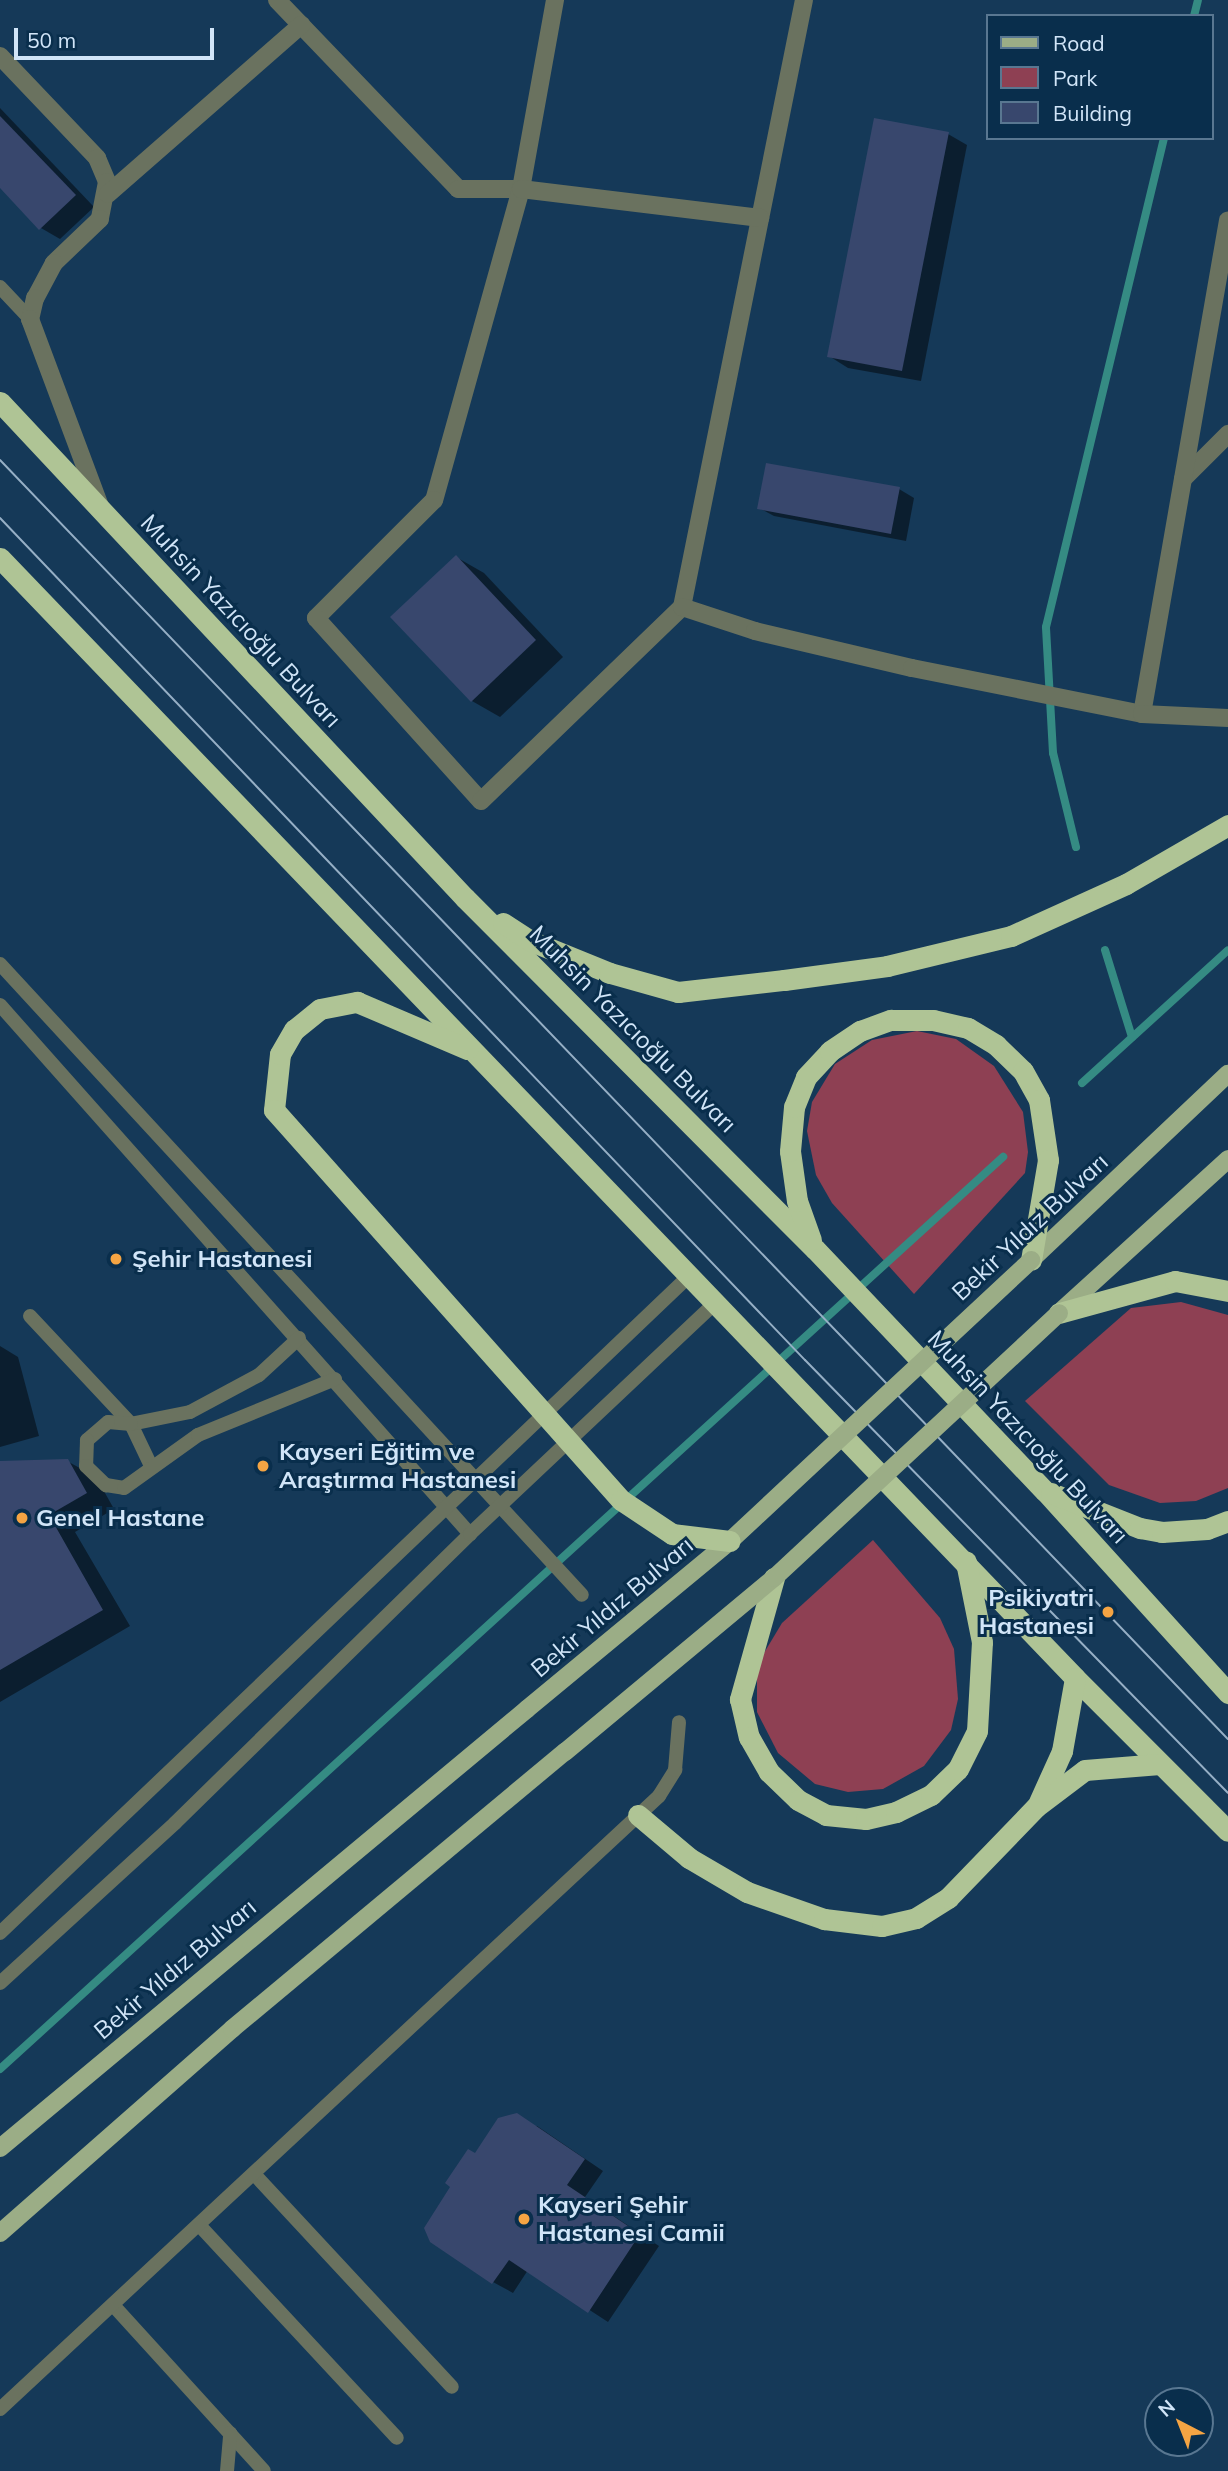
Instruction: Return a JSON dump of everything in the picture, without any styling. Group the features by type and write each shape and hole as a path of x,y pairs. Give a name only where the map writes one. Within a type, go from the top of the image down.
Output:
{"highway":[{"name":"Muhsin Yazıcıoğlu Bulvarı","path":"0,402 465,898 815,1249 1045,1491 1228,1693"},
{"path":"0,558 965,1560 1075,1678 1228,1831"},
{"path":"465,898 531,942 610,973 678,992 887,966 1011,936 1126,884 1228,825"},
{"path":"476,1053 358,1002 320,1009 294,1030 280,1054 274,1110 621,1500 672,1534 730,1541"},
{"path":"815,1249 797,1201 790,1151 794,1107 806,1077 830,1051 860,1031 891,1020 933,1020 968,1028 996,1045 1023,1071 1039,1100 1048,1160 1031,1260"},
{"path":"1059,1313 1175,1281 1228,1291"},
{"path":"1045,1491 1140,1528 1162,1532 1207,1529 1228,1521"},
{"path":"774,1578 740,1699 749,1737 769,1772 798,1800 826,1815 866,1819 896,1812 931,1795 958,1769 977,1731 982,1710 982,1642 965,1560"},
{"path":"1036,1807 1062,1751 1075,1678"},
{"path":"638,1815 689,1858 747,1892 785,1908 865,1927 915,1917 948,1898 1036,1807 1085,1770 1160,1764"}],"main road":[{"name":"Bekir Yıldız Bulvarı","path":"0,2148 730,1541 1228,1074"},
{"path":"0,2233 232,2029 774,1578 1228,1159"}],"street":[{"path":"277,0 458,189 521,189 760,218"},
{"path":"555,0 521,189 434,500 316,618 481,800 682,607 804,0"},
{"path":"103,512 30,319 44,279 68,250 93,230 108,194 300,25"},
{"path":"0,57 97,158 108,194"},
{"path":"1142,714 1228,220"},
{"path":"1183,479 1228,434"},
{"path":"682,607 755,631 912,668 1142,714 1228,718"}],"lane":[{"path":"0,287 30,319"},
{"path":"0,964 582,1595"},
{"path":"0,1005 470,1534"},
{"path":"0,1933 476,1482 690,1275"},
{"path":"0,1983 175,1823 470,1534 716,1302"},
{"path":"30,1316 131,1424 151,1466"},
{"path":"299,1339 259,1375 190,1412 131,1424 108,1422 87,1440 86,1466 106,1485 124,1488 198,1434 335,1379"},
{"path":"0,2409 255,2175 659,1796 675,1770 679,1721"},
{"path":"255,2175 452,2387"},
{"path":"200,2226 397,2438"},
{"path":"113,2305 264,2471"},
{"path":"227,2471 230,2433"}],"green space":[{"path":"917,1031 956,1039 994,1066 1023,1112 1028,1152 1025,1173 914,1294 832,1203 816,1175 807,1131 812,1102 835,1064 872,1040"},
{"path":"1181,1302 1228,1315 1228,1488 1196,1501 1160,1503 1109,1485 1025,1401 1131,1308"},
{"path":"873,1540 940,1618 954,1649 958,1699 951,1730 924,1766 883,1789 848,1792 815,1784 778,1753 757,1712 757,1677 761,1658 782,1623"}],"building":[{"path":"0,116 76,195 39,230 0,188"},
{"path":"874,118 949,132 902,371 827,357"},
{"path":"766,463 900,487 891,534 757,509"},
{"path":"456,555 536,640 471,702 390,617"},
{"path":"68,1459 87,1493 49,1515 103,1610 0,1670 0,1461"},
{"name":"Kayseri Şehir Hastanesi Camii","path":"517,2113 585,2159 567,2185 640,2234 588,2313 509,2260 492,2284 430,2242 424,2228 450,2187 445,2183 468,2149 475,2153 498,2118"}],"waterway":[{"path":"1194,14 1198,0"},
{"path":"1076,847 1053,753 1046,627 1164,140"},
{"path":"1105,950 1132,1037"},
{"path":"1082,1083 1228,950"},
{"path":"0,2069 1003,1157"}],"tram line":[{"path":"0,460 1228,1739"},
{"path":"0,518 805,1360 1228,1793"}],"place":[{"name":"Şehir Hastanesi","path":"116,1259"},
{"name":"Kayseri Eğitim ve Araştırma Hastanesi","path":"263,1466"},
{"name":"Genel Hastane","path":"22,1518"},
{"name":"Psikiyatri Hastanesi","path":"1108,1612"},
{"name":"Kayseri Şehir Hastanesi Camii","path":"524,2219"}]}
